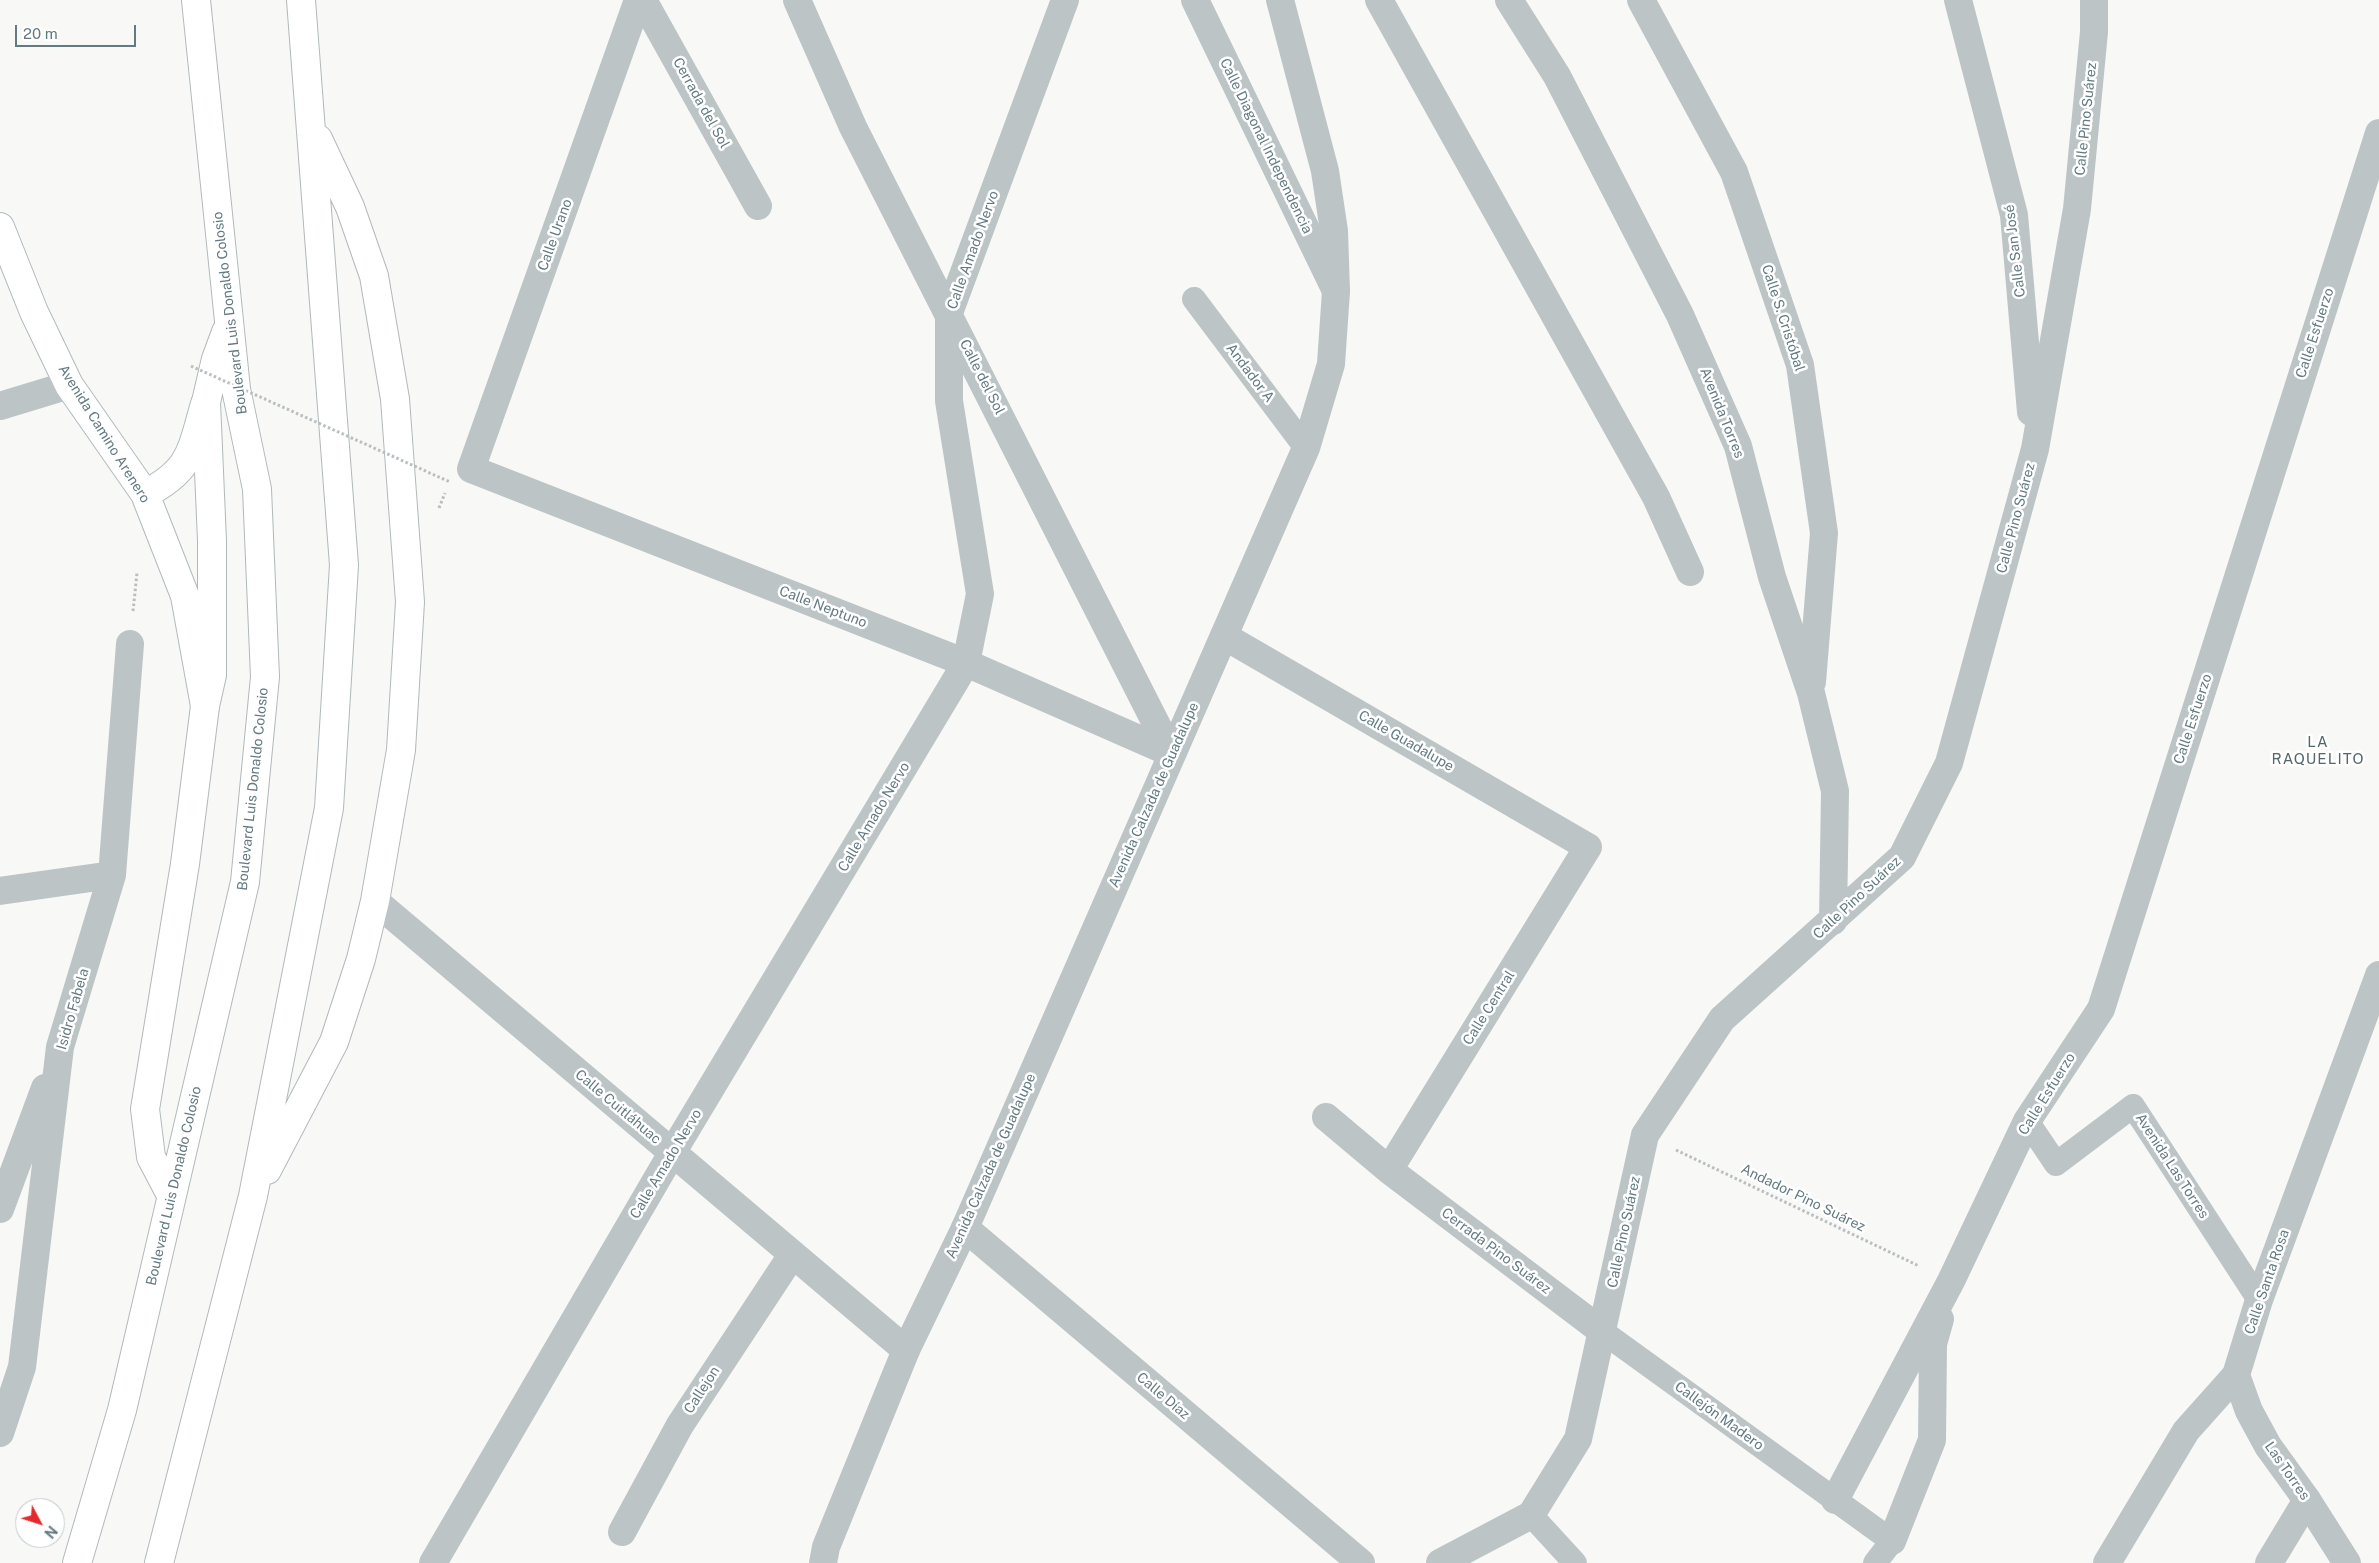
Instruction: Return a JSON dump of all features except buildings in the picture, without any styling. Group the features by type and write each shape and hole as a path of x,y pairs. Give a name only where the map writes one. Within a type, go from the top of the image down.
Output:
{"main road":[{"path":"159,1563 253,1196 329,808 344,565 301,0"},
{"name":"Boulevard Luis Donaldo Colosio","path":"77,1563 122,1410 245,882 265,677 257,488 236,389 196,1"},
{"path":"253,1196 334,1042 361,959 375,901 401,750 410,602 395,399 374,276 350,207 311,124"},
{"name":"Avenida Camino Arenero","path":"0,227 34,312 70,385 145,494 185,596 205,706"},
{"path":"145,494 167,482 180,470 190,454 206,402 216,359 229,323"},
{"path":"171,1194 151,1157 145,1109 185,864 205,706 212,675 212,542 206,402"}],"street":[{"name":"Calle Urano","path":"461,476 638,0"},
{"name":"Cerrada del Sol","path":"643,0 758,206"},
{"name":"Calle del Sol","path":"797,0 853,127 1171,753"},
{"name":"Calle Amado Nervo","path":"433,1563 672,1153 966,663 980,594 949,401 949,313 1065,0"},
{"name":"Calle Diagonal Independencia","path":"1195,0 1336,291"},
{"name":"Avenida Calzada de Guadalupe","path":"823,1563 826,1547 906,1350 965,1228 1171,753 1306,448 1331,364 1336,291 1334,231 1325,171 1280,0"},
{"path":"1380,0 1652,488 1690,572"},
{"name":"Avenida Torres","path":"1509,0 1557,76 1680,315 1738,446 1772,577 1811,693 1835,791 1833,921"},
{"name":"Calle S. Cristóbal","path":"1641,0 1734,172 1800,364 1824,533 1811,693"},
{"name":"Calle San José","path":"1958,0 2014,215 2035,449"},
{"name":"Calle Pino Suárez","path":"1440,1563 1531,1514 1578,1439 1603,1332 1644,1135 1722,1019 1902,858 1948,764 2035,449 2077,209 2094,32 2094,0"},
{"name":"Calle Esfuerzo","path":"1951,1281 2027,1122 2101,1009 2379,133"},
{"name":"Andador A","path":"1194,299 1306,448"},
{"path":"0,406 70,385"},
{"name":"Calle Neptuno","path":"461,476 966,663 1171,753"},
{"name":"Calle Guadalupe","path":"1224,636 1588,847"},
{"name":"Isidro Fabela","path":"0,1433 22,1367 60,1047 112,875 130,644"},
{"name":"Calle Central","path":"1390,1170 1588,847"},
{"path":"0,891 112,875"},
{"name":"Calle Cuitláhuac","path":"375,901 906,1350"},
{"name":"Calle Santa Rosa","path":"2107,1563 2186,1431 2236,1375 2259,1300 2379,975"},
{"path":"0,1209 60,1047"},
{"name":"Avenida Las Torres","path":"2027,1122 2056,1164 2133,1106 2259,1300"},
{"name":"Cerrada Pino Suárez","path":"1326,1117 1390,1170 1603,1332"},
{"name":"Calle Díaz","path":"965,1228 1361,1563"},
{"name":"Callejon","path":"622,1532 680,1425 792,1255"},
{"path":"1835,1500 1951,1281"},
{"path":"1875,1563 1892,1541 1932,1440 1933,1344 1951,1281"},
{"name":"Callejón Madero","path":"1603,1332 1892,1541"},
{"name":"Las Torres","path":"2236,1375 2249,1411 2268,1446 2307,1500 2347,1563"},
{"path":"2268,1563 2307,1500"},
{"path":"1531,1514 1575,1563"}],"path":[{"path":"191,366 461,476"},
{"name":"Andador Pino Suárez","path":"1644,1135 1951,1281"}],"district":[{"name":"LA RAQUELITO","path":"2318,750"}]}
